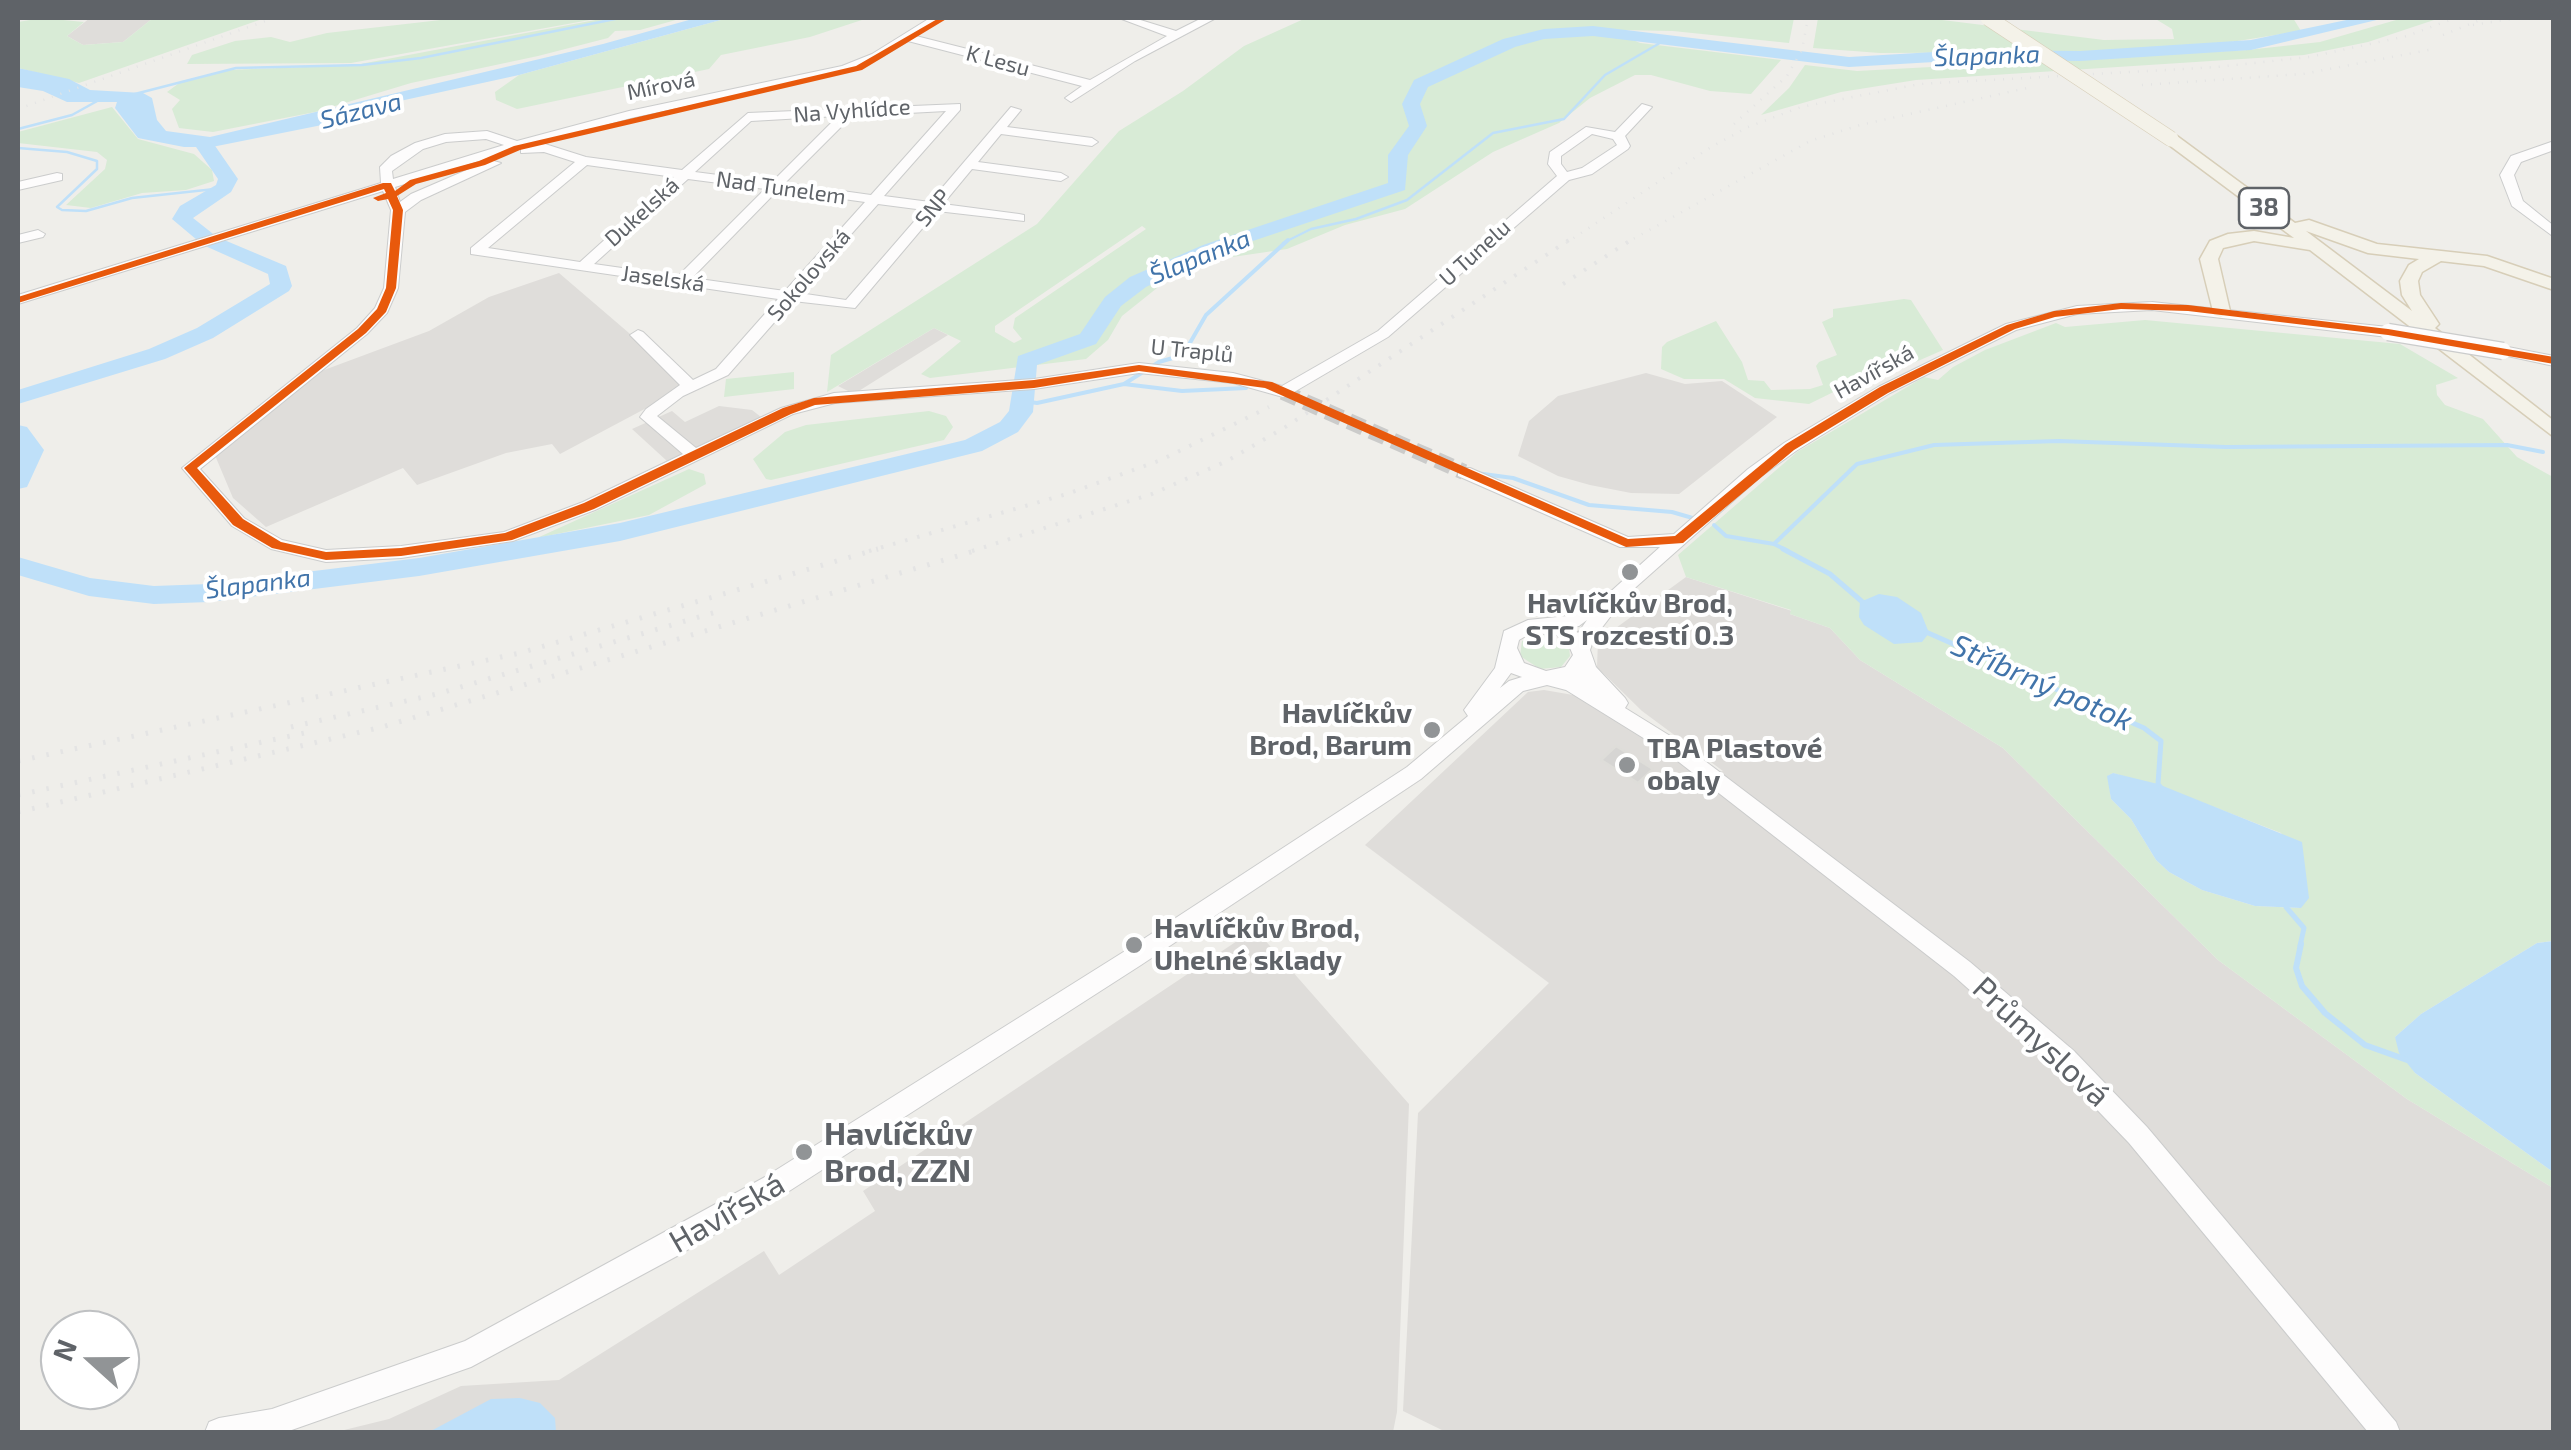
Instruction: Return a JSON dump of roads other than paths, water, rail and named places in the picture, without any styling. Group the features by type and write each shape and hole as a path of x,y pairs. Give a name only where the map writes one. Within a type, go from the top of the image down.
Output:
{"main road":[{"name":"38","path":"1988,18 2171,139 2357,276 2554,431"},
{"path":"2171,139 2229,186 2240,218 2228,239"},
{"path":"2262,206 2361,246 2501,264 2554,285"},
{"path":"2220,312 2209,259 2216,246 2228,239 2263,237 2303,245 2357,276"},
{"path":"2437,256 2414,269 2409,288 2418,308 2456,354"}],"street":[{"name":"Mírová","path":"18,300 518,145 861,63 936,18"},
{"path":"1124,18 1176,35"},
{"path":"1070,98 1210,18"},
{"name":"K Lesu","path":"906,37 1090,84"},
{"path":"807,78 831,112"},
{"name":"Na Vyhlídce","path":"748,118 954,106"},
{"name":"Sokolovská","path":"694,456 648,417 689,387 722,372 956,109 954,106"},
{"name":"U Tunelu","path":"1283,392 1382,334 1564,177 1587,170 1624,146 1618,136 1646,107"},
{"path":"681,281 850,110"},
{"name":"SNP","path":"850,306 1015,110"},
{"name":"Dukelská","path":"582,267 748,118"},
{"path":"997,130 1092,142"},
{"path":"1564,177 1554,164 1555,155 1590,130 1618,136"},
{"name":"Mírová","path":"387,184 386,170 396,159 432,142 487,135 518,145"},
{"path":"2554,145 2516,159 2507,175 2518,203 2554,233"},
{"name":"Nad Tunelem","path":"398,210 416,198 523,151 545,148 584,161 1019,218"},
{"name":"Jaselská","path":"584,161 476,251 850,306"},
{"path":"968,166 1061,177"},
{"path":"18,186 58,177"},
{"path":"387,184 398,210"},
{"name":"U Traplů","path":"398,210 390,295 374,320 190,468 238,522 277,545 326,556 401,552 507,536 589,506 814,402 1159,370 1268,384 1283,392"},
{"path":"18,239 38,234"},
{"name":"Havířská","path":"219,1432 272,1423 471,1353 774,1186 1390,790 1516,686 1573,671 1585,636 1629,584 1790,446 1884,390 2033,318 2121,306 2220,312 2388,332 2554,360"},
{"path":"638,334 689,387"},
{"path":"1464,472 1626,543 1678,540"},
{"path":"1626,543 1629,584"},
{"name":"Havířská","path":"1445,747 1496,682 1508,643 1516,632 1572,621 1629,584"},
{"path":"1546,626 1569,634 1582,653"},
{"name":"Průmyslová","path":"1582,653 1587,670 1633,719"},
{"path":"1507,654 1520,670 1546,678"},
{"name":"Průmyslová","path":"1546,678 1572,684 1633,719 1950,960 2065,1059 2138,1134 2386,1432"}],"water":[{"name":"Sázava","path":"696,18 728,18 519,75 400,101 332,123 212,147 184,147 138,138 115,108 117,102 67,102 43,91 18,87 18,68 69,79 90,90 143,93 152,98 157,120 166,131 210,137 603,44"},
{"path":"1879,594 1897,597 1921,613 1929,633 1922,642 1894,644 1864,625 1859,617 1860,602"},
{"path":"2113,773 2158,784 2302,842 2309,898 2301,908 2255,906 2202,890 2169,872 2156,860 2131,819 2111,799 2107,776"},
{"path":"2554,941 2553,1172 2415,1073 2399,1053 2395,1037 2421,1014 2537,943"},
{"path":"520,1398 540,1403 555,1418 556,1432 429,1432 491,1399"}],"waterway":[{"path":"131,95 236,68 362,65 421,58 620,18"},
{"name":"Šlapanka","path":"18,566 89,587 154,595 209,593 419,567 620,532 973,446 1009,427 1021,412 1026,361 1088,339 1113,302 1138,282 1210,249 1398,186 1398,155 1418,126 1411,104 1420,84 1509,43 1544,34 1593,31 1849,62 1968,55 2080,56 2251,45 2377,18"},
{"path":"1287,241 1311,229 1356,219 1407,200 1493,133 1564,119 1605,75 1665,40"},
{"path":"18,129 72,115 99,100"},
{"name":"Šlapanka","path":"18,397 157,354 205,333 281,286 278,271 210,241 182,219 187,210 224,188 228,179 204,144"},
{"path":"18,148 67,152 97,161 97,169 57,207 62,210 86,211 132,198 224,188"},
{"path":"1124,384 1159,362 1183,355 1206,315 1287,241"},
{"path":"1283,243 1287,241"},
{"name":"Stříbrný potok","path":"1023,401 1037,403 1124,384"},
{"name":"Stříbrný potok","path":"1124,384 1182,391 1246,388"},
{"name":"Šlapanka","path":"18,432 32,450 18,481"},
{"path":"1774,544 1857,464 1934,445 2059,441 2226,447 2507,445 2543,452"},
{"name":"Stříbrný potok","path":"1476,473 1513,478 1589,505 1672,512 1696,519"},
{"name":"Stříbrný potok","path":"1714,525 1726,536 1774,544"},
{"name":"Stříbrný potok","path":"1774,544 1788,551"},
{"name":"Stříbrný potok","path":"1783,549 1830,574 1866,605"},
{"name":"Stříbrný potok","path":"1926,632 2144,728 2161,741 2158,784 2162,789"},
{"name":"Stříbrný potok","path":"2286,907 2304,928 2300,946"},
{"name":"Stříbrný potok","path":"2301,944 2296,968 2302,986 2325,1013 2365,1045 2407,1060"}],"tunnel":[{"path":"1283,392 1464,472"}],"railway":[{"path":"18,109 274,18"},
{"path":"1734,124 1787,76 1802,50 1808,18"},
{"path":"1566,243 1711,147 1748,127 1801,107 1920,84 2217,67 2309,57 2407,36 2455,18"},
{"path":"2443,35 2485,18"},
{"path":"2473,25 2517,18"},
{"path":"2142,85 2303,74 2434,49"},
{"path":"1629,242 1810,141 1860,125 2027,88"},
{"path":"972,551 1152,494 1227,461 1287,426 1569,240"},
{"path":"1563,284 1629,242"},
{"path":"869,551 1067,494 1161,460 1269,407"},
{"path":"18,761 520,653 878,549"},
{"path":"18,812 382,727 981,549"},
{"path":"291,727 437,694 716,612"},
{"path":"18,795 309,732"}],"place":[{"name":"Havlíčkův Brod, STS rozcestí 0.3","path":"1630,572"},
{"name":"Havlíčkův Brod, Barum","path":"1432,730"},
{"name":"TBA Plastové obaly","path":"1627,765"},
{"name":"Havlíčkův Brod, Uhelné sklady","path":"1134,945"},
{"name":"Havlíčkův Brod, ZZN","path":"804,1152"}]}
